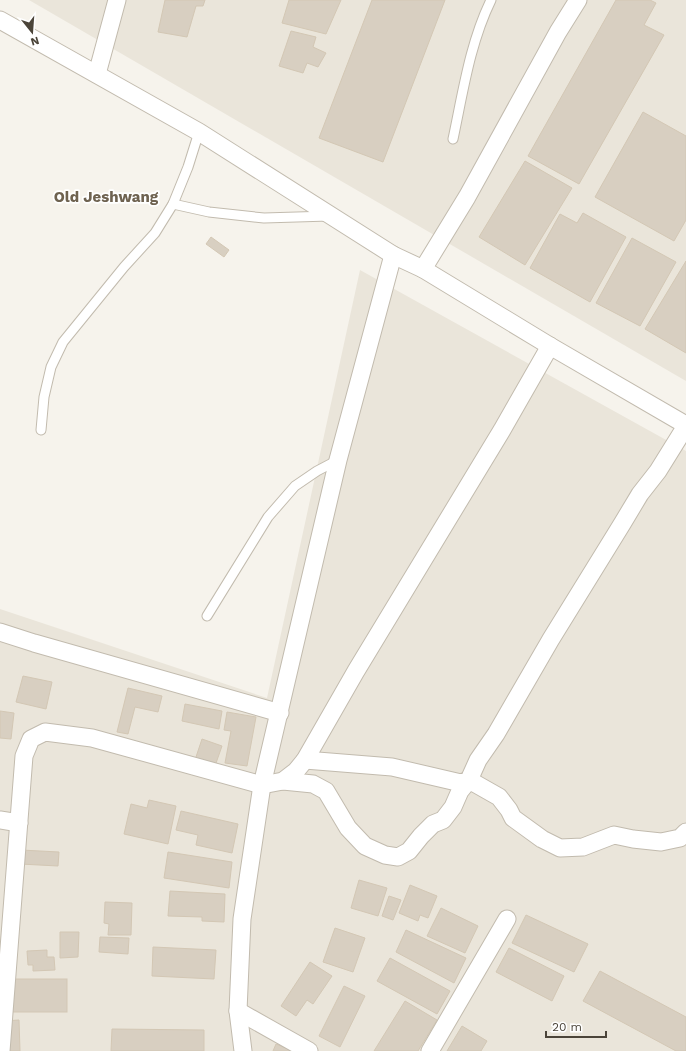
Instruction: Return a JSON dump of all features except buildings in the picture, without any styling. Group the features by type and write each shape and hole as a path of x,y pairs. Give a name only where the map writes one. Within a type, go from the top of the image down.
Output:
{"street":[{"path":"97,74 117,0"},
{"path":"423,269 467,197 558,32 578,0"},
{"path":"0,20 199,132 392,255 423,269 686,426 658,470 640,494 496,734 478,760 469,780 460,791 453,807 443,820 433,824 409,851 398,857 385,855 365,846 348,828 326,791 313,784 283,781 262,785 92,738 45,732 31,739 24,756 19,823 6,916 1,1051"},
{"path":"242,1051 238,1011 242,919 262,785 338,460 392,255"},
{"path":"283,781 296,771 305,760 356,671 502,430 550,346"},
{"path":"0,632 280,713"},
{"path":"305,760 392,767 461,783 469,780"},
{"path":"469,780 499,797 513,818 542,839 560,848 583,847 614,835 661,842 680,838 686,832"},
{"path":"0,820 19,823"},
{"path":"430,1051 507,919"},
{"path":"238,1011 309,1051"}],"lane":[{"path":"453,139 468,65 482,18 491,0"},
{"path":"41,430 44,397 51,367 63,342 124,267 155,233 173,204 188,167 199,132"},
{"path":"173,204 209,212 264,218 332,216"},
{"path":"207,616 268,517 295,486 317,471 338,460"}],"shaded area":[{"path":"29,0 686,0 686,381"},
{"path":"360,270 686,451 686,1051 0,1051 0,609 267,698"}],"district":[{"name":"Old Jeshwang","path":"106,197"}]}
